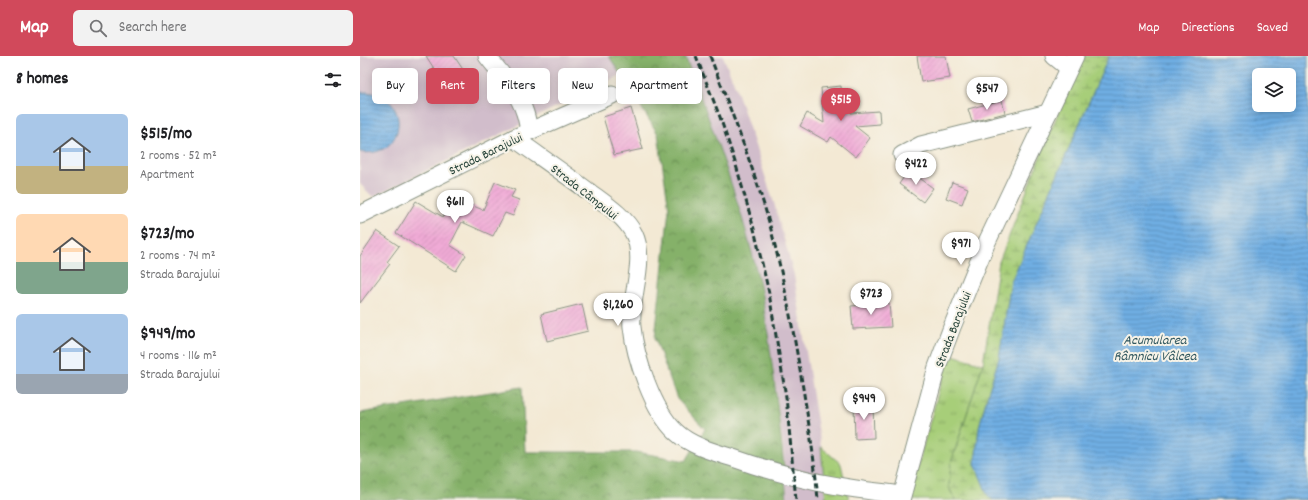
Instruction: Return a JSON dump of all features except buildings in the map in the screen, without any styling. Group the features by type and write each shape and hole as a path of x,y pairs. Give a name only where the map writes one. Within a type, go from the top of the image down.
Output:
{"street":[{"path":"487,56 511,85 525,112 522,135"},
{"path":"1054,56 1072,62"},
{"name":"Strada Barajului","path":"901,497 937,367 952,327 986,244 1072,62"},
{"name":"Strada Barajului","path":"360,215 522,135 612,95"},
{"path":"902,154 921,145 1048,113"},
{"name":"Strada Câmpului","path":"522,135 603,202 627,224 634,233 638,244 639,255 632,306 632,326 636,349 654,399 675,432 701,447 769,470 838,486 901,497"}],"shaded area":[{"path":"360,56 609,56 617,68 616,77 608,81 608,68 558,68 558,104 562,104 373,197 360,184"},
{"path":"685,56 723,56 736,88 774,203 794,275 821,447 826,500 787,500 783,445 773,365 759,282 741,215 702,99 702,68 690,68"}],"green space":[{"path":"609,56 685,56 689,68 617,68"},
{"path":"1083,56 1109,56 1011,282 999,358 979,427 975,464 988,495 993,500 955,500 949,487 951,463 983,364 999,262 1047,139"},
{"path":"702,102 735,195 759,281 774,375 787,500 360,500 360,413 522,387 525,452 637,452 686,461 705,429 677,399 655,338 669,209 658,134 639,104 702,104"},
{"path":"949,354 983,364 951,463 949,487 955,500 908,500"},
{"path":"821,447 841,464 849,500 826,500"}],"water":[{"name":"Acumularea Râmnicu Vâlcea","path":"1109,56 1308,56 1308,500 993,500 988,496 975,464 979,427 999,358 1011,282"},
{"path":"360,93 372,94 372,104 391,104 396,113 398,125 395,136 388,146 376,152 360,152"}],"railway":[{"path":"696,56 720,117 736,165 754,229 769,293 786,397 796,500"},
{"path":"710,56 749,159 769,222 781,273 801,376 812,447 818,500"}]}
